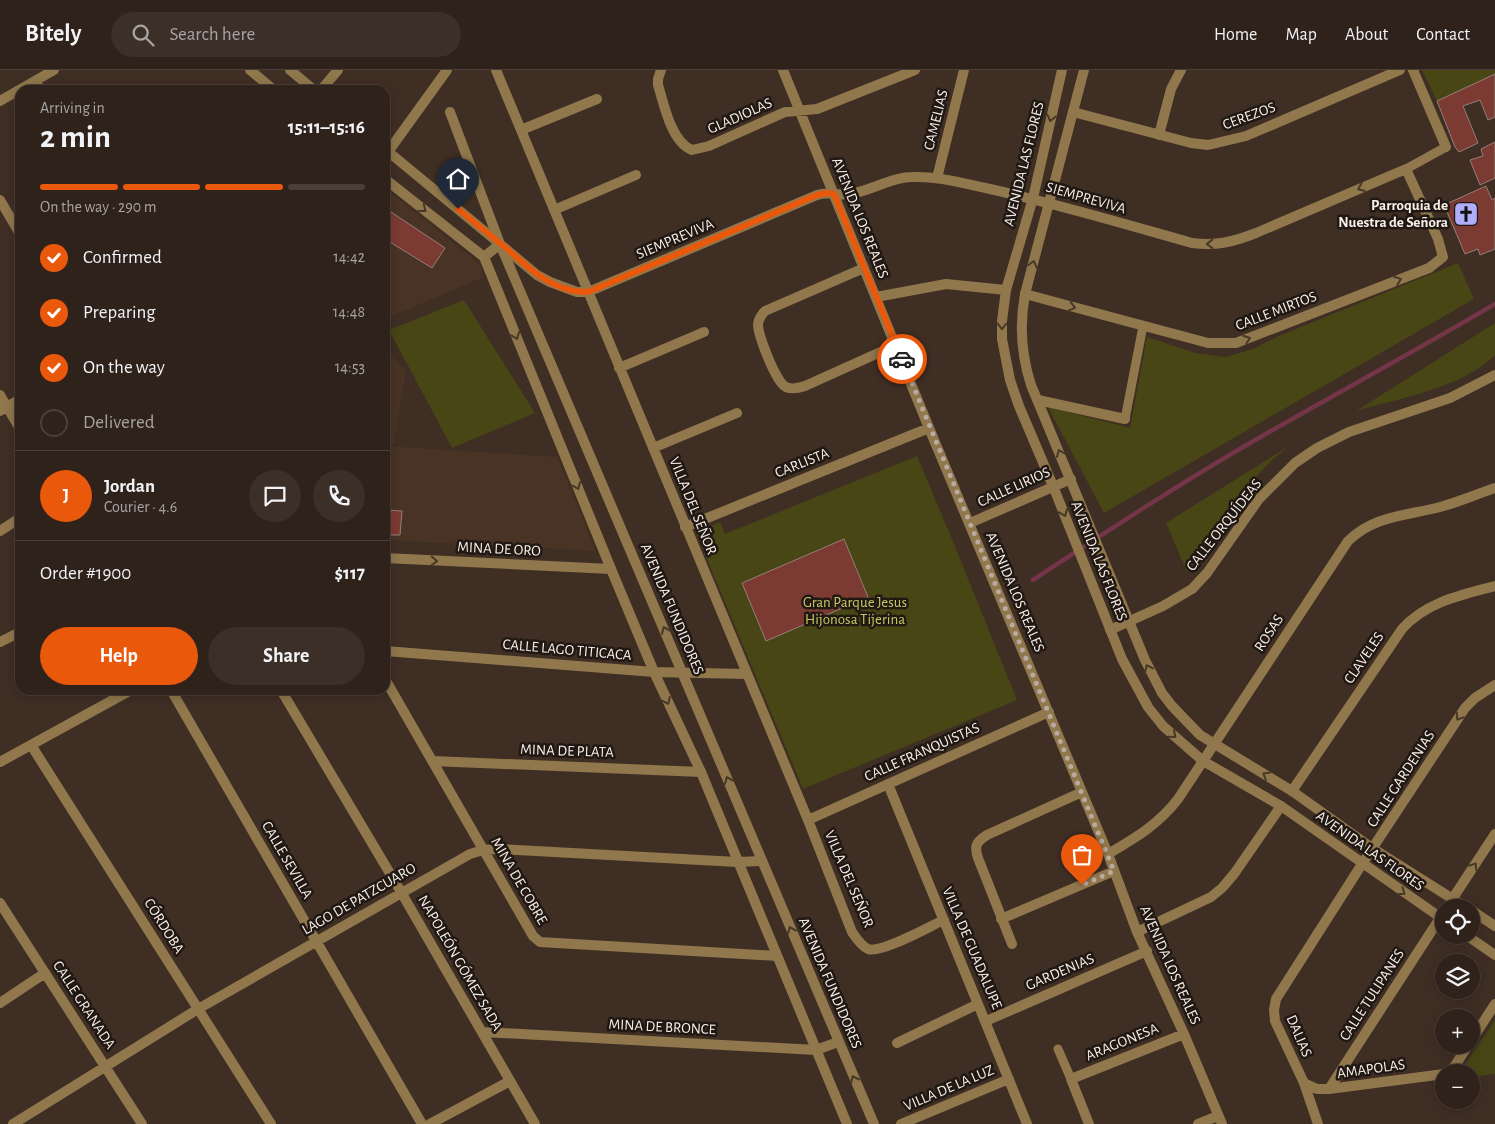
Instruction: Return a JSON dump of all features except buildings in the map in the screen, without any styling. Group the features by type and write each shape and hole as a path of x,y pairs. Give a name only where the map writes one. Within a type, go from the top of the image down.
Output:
{"street":[{"path":"38,85 54,70"},
{"path":"250,70 268,85"},
{"path":"290,70 308,85"},
{"path":"325,85 338,70"},
{"path":"390,148 447,70"},
{"name":"VILLA DEL SEÑOR","path":"496,70 808,820 852,932 868,949 874,950 888,946 944,920"},
{"name":"GLADIOLAS","path":"661,70 658,84 675,136 681,143 692,150 709,146 777,115 790,111 816,109 915,70"},
{"name":"AVENIDA LOS REALES","path":"783,70 929,428 1108,854 1137,932 1184,1034 1220,1120"},
{"name":"CAMELIAS","path":"937,178 964,70"},
{"name":"AVENIDA LAS FLORES","path":"1062,70 1033,198 1006,290 1002,338 1010,380 1019,406 1122,659 1148,707 1163,726 1203,761 1280,806 1435,914"},
{"name":"AVENIDA LAS FLORES","path":"1084,70 1025,294 1022,311 1021,344 1026,369 1038,400 1145,660 1162,693 1195,730 1214,745 1292,791 1372,848 1453,898"},
{"path":"1159,135 1171,90 1181,70"},
{"name":"CEREZOS","path":"1073,112 1191,143 1208,145 1246,136 1400,70"},
{"path":"1406,169 1446,147 1413,70"},
{"path":"0,100 15,94"},
{"path":"520,130 597,99"},
{"path":"450,112 500,244 537,275 577,292 588,292"},
{"name":"AVENIDA FUNDIDORES","path":"390,156 500,244 874,1124"},
{"name":"SIEMPREVIVA","path":"588,292 817,195 856,193 900,178 937,178 1033,198 1192,243 1209,245 1235,241 1256,233 1406,169"},
{"name":"CALLE MIRTOS","path":"1025,294 1208,343 1236,343 1429,268 1443,257 1438,239 1406,169"},
{"path":"554,210 636,175"},
{"path":"390,183 484,257 654,672 700,772 847,1124"},
{"path":"0,200 15,226"},
{"path":"484,257 500,244"},
{"path":"864,268 765,310 759,320 760,335 777,378 785,387 790,389 805,386 896,345"},
{"path":"876,297 946,284 1006,290"},
{"path":"1038,400 1125,419 1143,326"},
{"path":"620,368 704,332"},
{"name":"CALLE ORQUÍDEAS","path":"1110,630 1163,606 1192,589 1207,573 1259,499 1295,463 1317,448 1349,432 1450,398 1495,375"},
{"path":"0,395 4,409 15,423"},
{"path":"4,409 15,403"},
{"path":"652,448 737,413"},
{"name":"CARLISTA","path":"685,527 929,428"},
{"name":"CALLE LIRIOS","path":"970,523 1071,479"},
{"name":"ROSAS","path":"1108,854 1152,827 1166,815 1178,800 1348,541 1357,532 1377,521 1440,507 1495,488"},
{"path":"0,531 15,521"},
{"name":"MINA DE ORO","path":"390,558 611,569"},
{"name":"CLAVELES","path":"1292,791 1409,621 1420,612 1436,604 1460,595 1495,586"},
{"path":"0,642 15,634"},
{"name":"CALLE LAGO TITICACA","path":"390,651 654,672 746,674"},
{"name":"CALLE GARDENIAS","path":"1276,999 1372,848 1465,708 1475,698 1495,684"},
{"name":"MINA DE COBRE","path":"390,688 533,936 540,942 778,956"},
{"path":"0,762 122,695"},
{"name":"CALLE SEVILLA","path":"174,695 422,1124"},
{"name":"NAPOLEÓN GÓMEZ SADA","path":"284,695 483,1032 535,1124"},
{"name":"CALLE FRANQUISTAS","path":"808,820 1048,712"},
{"name":"CÓRDOBA","path":"31,745 271,1124"},
{"name":"MINA DE PLATA","path":"432,761 700,772"},
{"name":"VILLA DE GUADALUPE","path":"888,784 1027,1124"},
{"path":"1012,944 975,846 978,840 986,835 1082,792"},
{"path":"1137,932 1211,897 1222,888 1234,874 1280,806"},
{"path":"1453,898 1495,834"},
{"name":"LAGO DE PATZCUARO","path":"13,1124 198,1009 460,859 483,850 737,862 762,861"},
{"path":"1001,919 1114,871"},
{"name":"CALLE GRANADA","path":"0,903 142,1124"},
{"path":"1480,916 1495,926"},
{"name":"CALLE TULIPANES","path":"1328,1089 1435,929"},
{"path":"1479,944 1495,955"},
{"name":"GARDENIAS","path":"986,1020 1147,952"},
{"path":"0,1003 45,973"},
{"name":"DALIAS","path":"1276,999 1274,1021 1304,1083 1318,1124"},
{"path":"897,1043 978,1004"},
{"path":"1480,1027 1495,1004"},
{"name":"MINA DE BRONCE","path":"483,1032 816,1050 838,1042"},
{"name":"ARAGONESA","path":"1071,1079 1184,1034"},
{"path":"1058,1049 1089,1124"},
{"name":"AMAPOLAS","path":"1304,1083 1317,1089 1328,1089 1435,1075"},
{"name":"VILLA DE LA LUZ","path":"901,1124 1009,1079"},
{"path":"430,1124 510,1081"},
{"path":"1198,1124 1220,1120"}],"shaded area":[{"path":"390,192 480,264 484,277 390,317"},
{"path":"390,354 406,371 394,445 390,445"},
{"path":"390,446 557,457 596,551 390,540"}],"green space":[{"path":"1422,70 1495,70 1495,74 1437,101"},
{"path":"1458,263 1474,299 1104,513 1048,407 1130,428 1147,337 1195,353 1226,357 1253,349 1279,336"},
{"path":"464,300 535,413 452,448 390,330"},
{"path":"1495,323 1495,355 1482,366 1466,376 1430,391 1356,411"},
{"path":"1289,446 1271,461 1244,489 1187,572 1166,523"},
{"name":"Gran Parque Jesus Hijonosa Tijerina","path":"917,456 1017,700 803,789 696,533 720,522 725,534"},
{"path":"1495,1020 1495,1074 1480,1076 1480,1064 1465,1064 1472,1054 1480,1054 1480,1042"}],"waterway":[{"path":"1033,580 1235,452 1495,304"}],"way so far":[{"path":"902,359 1114,871 1082,885"}],"place":[{"name":"Parroquia de Nuestra de Señora","path":"1466,214"}],"route":[{"path":"458,209 537,275 561,287 577,292 588,292 822,193 834,194 902,359"}]}
